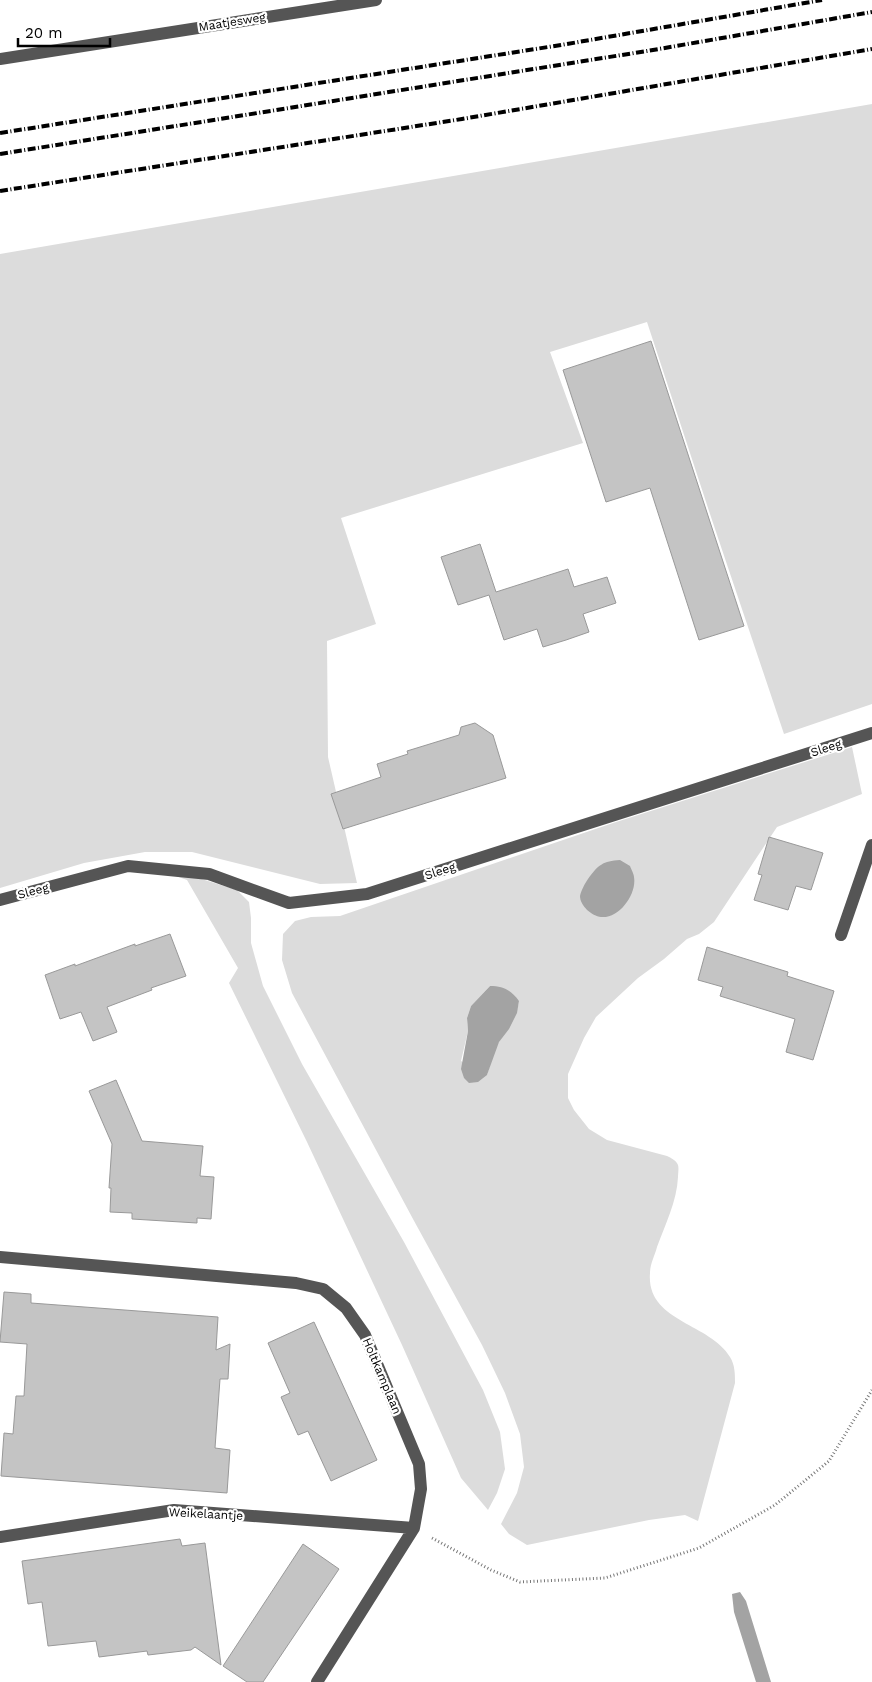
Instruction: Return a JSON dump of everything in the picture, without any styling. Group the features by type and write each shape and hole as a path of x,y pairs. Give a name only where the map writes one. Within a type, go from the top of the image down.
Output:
{"street":[{"name":"Maatjesweg","path":"0,59 376,0"},
{"name":"Sleeg","path":"0,900 128,866 208,874 289,903 367,894 872,733"},
{"path":"841,935 872,845"},
{"name":"Holtkamplaan","path":"0,1257 237,1276 296,1283 323,1289 346,1308 365,1335 419,1464 421,1489 414,1528 317,1682"},
{"name":"Weikelaantje","path":"0,1537 174,1510 414,1528"}],"path":[{"path":"414,1528 491,1570 520,1582 605,1578 699,1548 775,1505 829,1461 872,1390"}],"shaded area":[{"path":"872,104 872,704 784,734 647,322 550,352 583,443 341,518 376,624 327,641 328,757 357,883 320,884 192,852 145,852 84,863 0,888 0,254"},
{"path":"852,747 862,794 777,827 714,922 699,934 687,939 638,978 596,1017 584,1038 568,1074 568,1098 574,1110 589,1129 607,1140 667,1156 675,1160 678,1165 675,1195 651,1266 651,1289 658,1302 668,1312 721,1346 732,1360 735,1373 735,1383 698,1521 685,1515 649,1520 527,1545 509,1534 501,1524 517,1493 524,1467 520,1434 505,1393 482,1345 292,993 282,960 283,934 295,921 311,917 340,916 613,823","holes":["490,986 519,1001 514,1018 496,1048 487,1075 461,1061 468,1031 467,1018 471,1006"]},
{"path":"620,860 630,866 634,876 633,891 630,898 620,910 608,917 594,915 582,903 580,896 583,887 598,867 609,861"},
{"path":"173,875 195,877 237,890 249,902 251,943 263,986 302,1064 404,1242 483,1390 500,1432 505,1469 497,1493 488,1510 461,1478 402,1345 307,1142 229,983 238,968 187,880"},
{"path":"490,986 506,989 513,994 519,1001 517,1013 509,1029 499,1042 487,1075 478,1082 469,1083 464,1078 461,1069 468,1031 467,1018 471,1006"},
{"path":"740,1592 746,1601 771,1682 756,1682 734,1612 732,1594"}],"building":[{"path":"651,341 744,626 699,640 650,488 606,502 563,370"},
{"path":"480,544 496,592 568,569 574,587 607,577 616,603 583,614 589,632 566,640 543,647 537,629 504,640 489,595 458,605 441,557"},
{"path":"475,723 493,735 506,778 343,829 331,794 381,777 377,764 408,754 407,751 459,735 461,727"},
{"path":"769,837 823,853 811,890 796,886 788,910 754,900 762,875 758,874"},
{"path":"170,934 186,976 151,988 152,990 107,1007 117,1032 93,1041 81,1012 60,1019 45,975"},
{"path":"707,947 788,972 787,976 834,991 813,1060 786,1052 795,1019 720,996 723,987 698,980"},
{"path":"116,1080 142,1141 203,1146 200,1176 214,1177 211,1219 197,1218 197,1223 132,1219 132,1213 110,1212 111,1188 109,1188 112,1144 89,1091"},
{"path":"4,1292 31,1294 31,1303 218,1317 216,1350 230,1344 228,1379 220,1379 215,1448 230,1450 227,1493 1,1476 4,1433 13,1434 16,1396 24,1396 27,1344 0,1342"},
{"path":"314,1322 377,1460 331,1481 308,1431 298,1435 281,1397 290,1393 268,1343"},
{"path":"180,1539 182,1546 205,1543 221,1665 195,1647 191,1650 148,1655 147,1651 99,1657 96,1641 48,1646 42,1602 28,1604 22,1561"},
{"path":"303,1544 339,1569 263,1682 247,1682 223,1666"}],"railway":[{"path":"0,133 561,45 822,0"},
{"path":"0,154 653,50 872,12"},
{"path":"0,191 462,119 872,49"}]}
